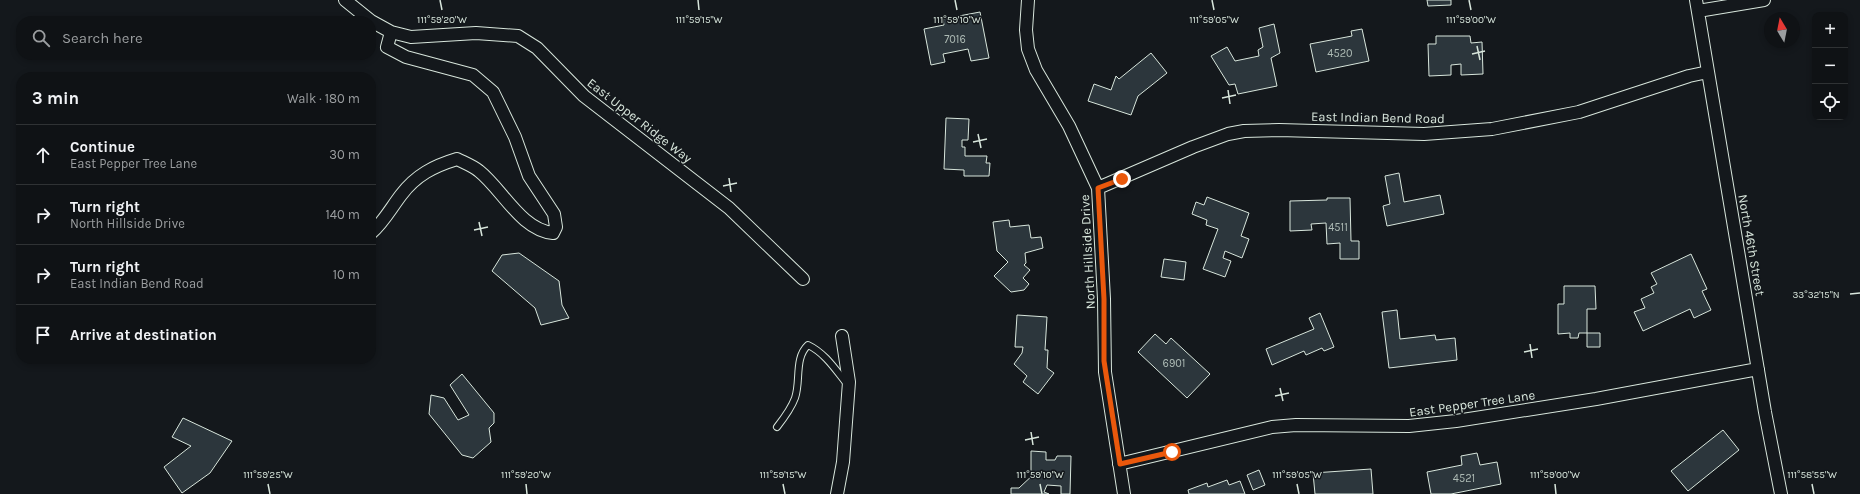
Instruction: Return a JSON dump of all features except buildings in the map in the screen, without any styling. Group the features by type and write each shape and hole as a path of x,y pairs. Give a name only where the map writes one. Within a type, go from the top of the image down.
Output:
{"street":[{"name":"East Upper Ridge Way","path":"345,0 365,16"},
{"name":"North Hillside Drive","path":"1028,0 1026,30 1028,49 1036,70 1068,126 1098,188 1104,299 1104,361 1124,494"},
{"path":"1697,6 1764,0"},
{"name":"North 46th Street","path":"1697,6 1758,369 1781,494"},
{"name":"East Upper Ridge Way","path":"376,24 391,32 412,37 476,34 518,36 536,48 584,96 729,208 803,279"},
{"path":"376,227 402,193 424,172 437,165 457,159 480,171 530,223 545,232 553,233 556,227 554,214 529,176 515,137 493,92 473,75 406,57 387,47 391,32"},
{"name":"East Indian Bend Road","path":"1098,188 1193,147 1228,134 1244,131 1279,130 1424,134 1492,129 1579,112 1689,76 1708,72"},
{"path":"837,494 843,462 849,387 842,336"},
{"name":"East Pepper Tree Lane","path":"1120,464 1272,427 1296,425 1409,426 1456,421 1596,399 1758,369"}],"lane":[{"path":"777,427 789,412 795,398 799,384 800,358 803,350 808,345 815,348 828,360 849,387"}],"route":[{"path":"1122,179 1098,188 1101,213 1104,299 1104,361 1110,408 1120,464 1172,452"}]}
